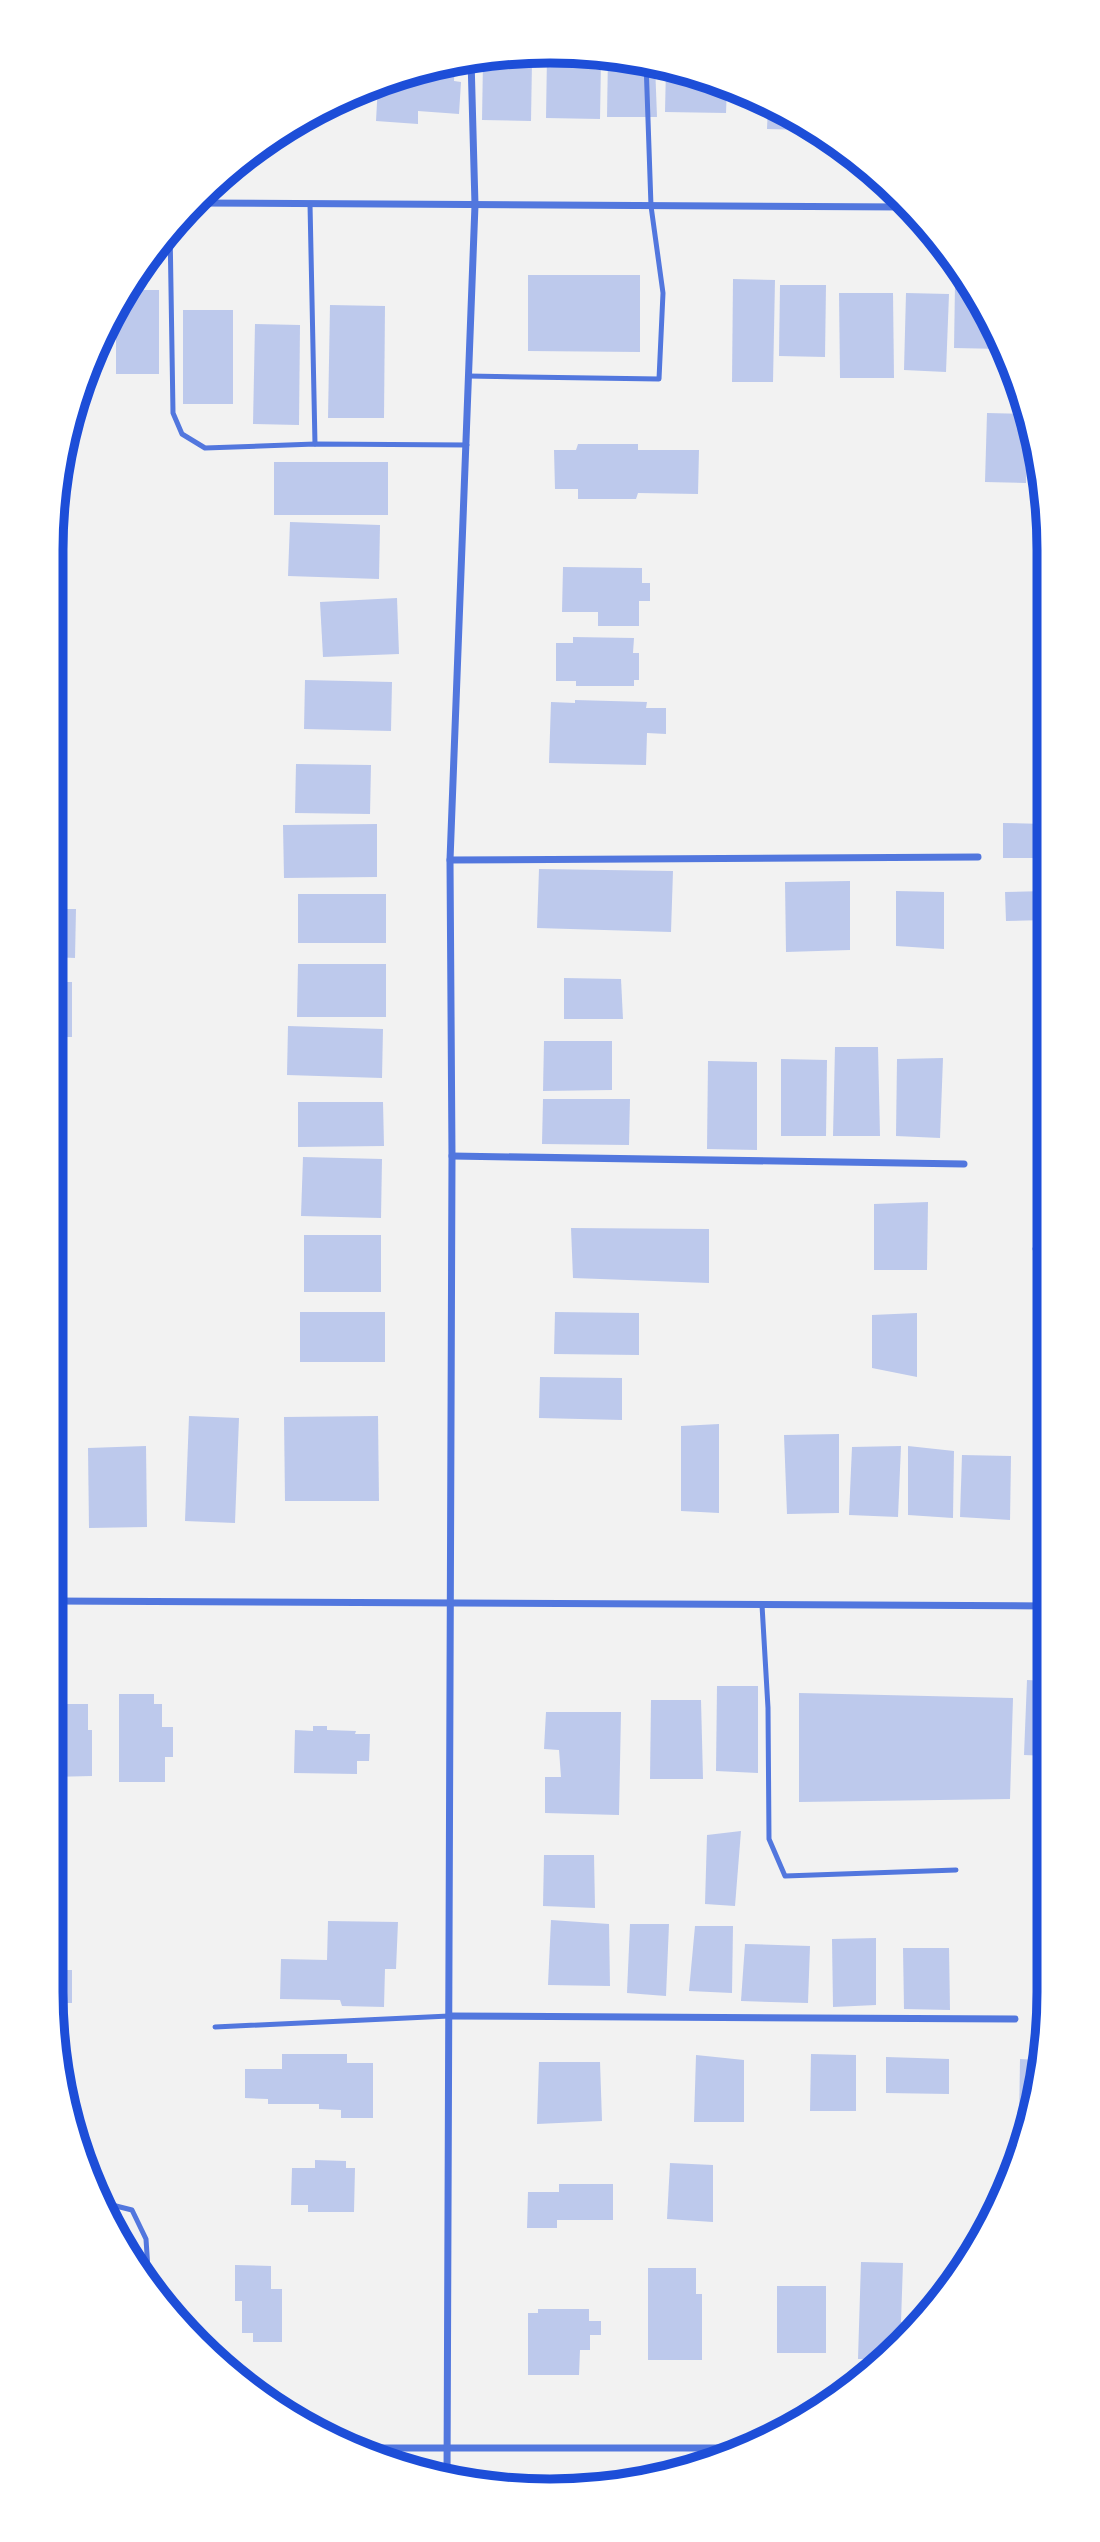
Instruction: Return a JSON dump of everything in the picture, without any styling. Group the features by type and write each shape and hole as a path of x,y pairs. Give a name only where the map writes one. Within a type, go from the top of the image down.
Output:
{"street":[{"path":"447,2468 452,1156 450,860 475,205 471,69"},
{"path":"209,203 895,207"},
{"path":"450,860 978,857"},
{"path":"452,1156 964,1164"},
{"path":"63,1601 1037,1606"},
{"path":"449,2016 1015,2020"},
{"path":"380,2448 720,2448"}],"lane":[{"path":"468,376 659,379 663,293 651,206 646,72"},
{"path":"310,204 315,444"},
{"path":"170,246 173,413 183,434 205,448 315,444 467,445"},
{"path":"762,1605 768,1708 769,1839 785,1876 956,1870"},
{"path":"215,2027 449,2016"},
{"path":"112,2205 132,2210 146,2239 148,2267"}],"building":[{"path":"547,63 601,66 600,119 546,118"},
{"path":"532,64 531,121 482,120 483,68"},
{"path":"608,66 655,75 657,117 607,117"},
{"path":"454,72 454,81 461,82 459,114 418,111 418,124 376,121 377,95"},
{"path":"666,77 727,96 726,113 665,112"},
{"path":"768,114 797,130 767,129"},
{"path":"528,275 640,275 640,352 528,351"},
{"path":"733,279 775,280 773,382 732,382"},
{"path":"780,285 826,285 825,357 779,356"},
{"path":"955,285 959,285 993,349 954,348"},
{"path":"138,290 159,290 159,374 116,374 116,329"},
{"path":"839,293 893,293 894,378 840,378"},
{"path":"906,293 949,294 946,372 904,370"},
{"path":"330,305 385,306 384,418 328,418"},
{"path":"183,310 233,310 233,404 183,404"},
{"path":"255,324 300,325 299,425 253,424"},
{"path":"987,413 1017,414 1027,451 1026,483 985,482"},
{"path":"578,444 638,444 638,450 699,450 698,494 638,493 636,499 578,499 578,489 555,489 554,450 576,450"},
{"path":"274,462 388,462 388,515 274,515"},
{"path":"290,522 380,525 379,579 288,576"},
{"path":"563,567 642,568 642,583 650,583 650,601 639,601 639,626 598,626 598,612 562,612"},
{"path":"397,598 399,654 323,657 320,602"},
{"path":"573,637 634,638 633,653 639,653 639,680 634,680 634,686 576,686 576,681 556,681 556,643 573,643"},
{"path":"305,680 392,682 391,731 304,729"},
{"path":"575,700 647,702 646,708 666,708 666,734 647,733 646,765 549,763 551,702 575,703"},
{"path":"296,764 371,765 370,814 295,813"},
{"path":"1003,823 1037,824 1037,858 1003,858"},
{"path":"377,824 377,877 284,878 283,825"},
{"path":"539,869 673,871 671,932 537,928"},
{"path":"850,881 850,950 786,952 785,882"},
{"path":"896,891 944,892 944,949 896,946"},
{"path":"1037,891 1037,920 1006,921 1005,892"},
{"path":"298,894 386,894 386,943 298,943"},
{"path":"63,909 76,909 75,958 63,958"},
{"path":"298,964 386,964 386,1017 297,1017"},
{"path":"564,978 621,979 623,1019 564,1019"},
{"path":"63,982 72,982 72,1037 63,1037"},
{"path":"288,1026 383,1029 382,1078 287,1075"},
{"path":"544,1041 612,1041 612,1090 543,1091"},
{"path":"835,1047 878,1047 880,1136 833,1136"},
{"path":"943,1058 940,1138 896,1136 897,1059"},
{"path":"781,1059 827,1060 826,1136 781,1136"},
{"path":"708,1061 757,1062 757,1150 707,1149"},
{"path":"543,1099 630,1099 629,1145 542,1144"},
{"path":"298,1102 383,1102 384,1146 298,1147"},
{"path":"303,1157 382,1159 381,1218 301,1216"},
{"path":"928,1202 927,1270 874,1270 874,1204"},
{"path":"571,1228 709,1229 709,1283 573,1278"},
{"path":"304,1235 381,1235 381,1292 304,1292"},
{"path":"300,1312 385,1312 385,1362 300,1362"},
{"path":"555,1312 639,1313 639,1355 554,1354"},
{"path":"917,1313 917,1377 872,1368 872,1315"},
{"path":"1035,1345 1037,1345 1037,1442 1034,1442"},
{"path":"540,1377 622,1378 622,1420 539,1418"},
{"path":"189,1416 239,1418 235,1523 185,1521"},
{"path":"378,1416 379,1501 285,1501 284,1417"},
{"path":"719,1424 719,1513 681,1511 681,1426"},
{"path":"839,1434 839,1513 787,1514 784,1435"},
{"path":"146,1446 147,1527 89,1528 88,1448"},
{"path":"901,1446 898,1517 849,1515 852,1447"},
{"path":"908,1446 954,1451 953,1518 908,1515"},
{"path":"962,1455 1011,1456 1010,1520 960,1517"},
{"path":"1027,1680 1037,1680 1037,1756 1024,1755"},
{"path":"717,1686 758,1686 758,1773 716,1771"},
{"path":"799,1693 1013,1698 1010,1799 799,1802"},
{"path":"119,1694 154,1694 154,1704 162,1704 162,1727 173,1727 173,1757 165,1757 165,1782 119,1782"},
{"path":"651,1700 701,1700 703,1779 650,1779"},
{"path":"63,1704 88,1704 88,1730 92,1730 92,1776 63,1777"},
{"path":"546,1712 621,1712 619,1815 545,1813 545,1777 561,1777 559,1750 544,1749"},
{"path":"313,1726 370,1734 369,1761 357,1761 357,1774 294,1773 295,1730 313,1731"},
{"path":"741,1831 735,1906 705,1904 707,1835"},
{"path":"544,1855 594,1855 595,1908 543,1906"},
{"path":"551,1920 609,1924 610,1986 548,1985"},
{"path":"328,1921 398,1922 396,1969 385,1969 384,2007 342,2006 340,2000 280,1999 281,1959 327,1960"},
{"path":"630,1924 669,1924 666,1996 627,1993"},
{"path":"695,1926 733,1926 732,1993 689,1991"},
{"path":"876,1938 876,2005 833,2007 832,1939"},
{"path":"745,1944 810,1946 808,2003 741,2001"},
{"path":"903,1948 949,1948 950,2010 904,2009"},
{"path":"63,1970 72,1970 72,2003 63,2003"},
{"path":"282,2054 347,2054 347,2063 373,2063 373,2118 341,2118 341,2110 319,2109 319,2104 268,2104 268,2099 245,2098 245,2069 282,2069"},
{"path":"811,2054 856,2055 856,2111 810,2111"},
{"path":"696,2055 744,2060 744,2122 694,2122"},
{"path":"886,2057 949,2059 949,2094 886,2093"},
{"path":"1020,2059 1032,2060 1028,2087 1019,2121"},
{"path":"539,2062 600,2062 602,2121 537,2124"},
{"path":"315,2160 346,2161 346,2168 355,2168 354,2212 308,2212 308,2205 291,2205 292,2168 315,2168"},
{"path":"670,2163 713,2165 713,2222 667,2219"},
{"path":"559,2184 613,2184 613,2220 557,2220 557,2228 527,2228 528,2192 559,2192"},
{"path":"861,2262 903,2263 901,2322 907,2322 870,2359 858,2359"},
{"path":"235,2265 271,2266 271,2289 282,2289 282,2342 253,2342 253,2333 242,2333 242,2301 235,2301"},
{"path":"648,2268 696,2268 696,2294 702,2294 702,2360 648,2360"},
{"path":"777,2286 826,2286 826,2353 777,2353"},
{"path":"538,2309 589,2309 589,2321 601,2321 601,2335 590,2335 590,2350 580,2350 579,2375 528,2375 528,2313 538,2313"}]}
